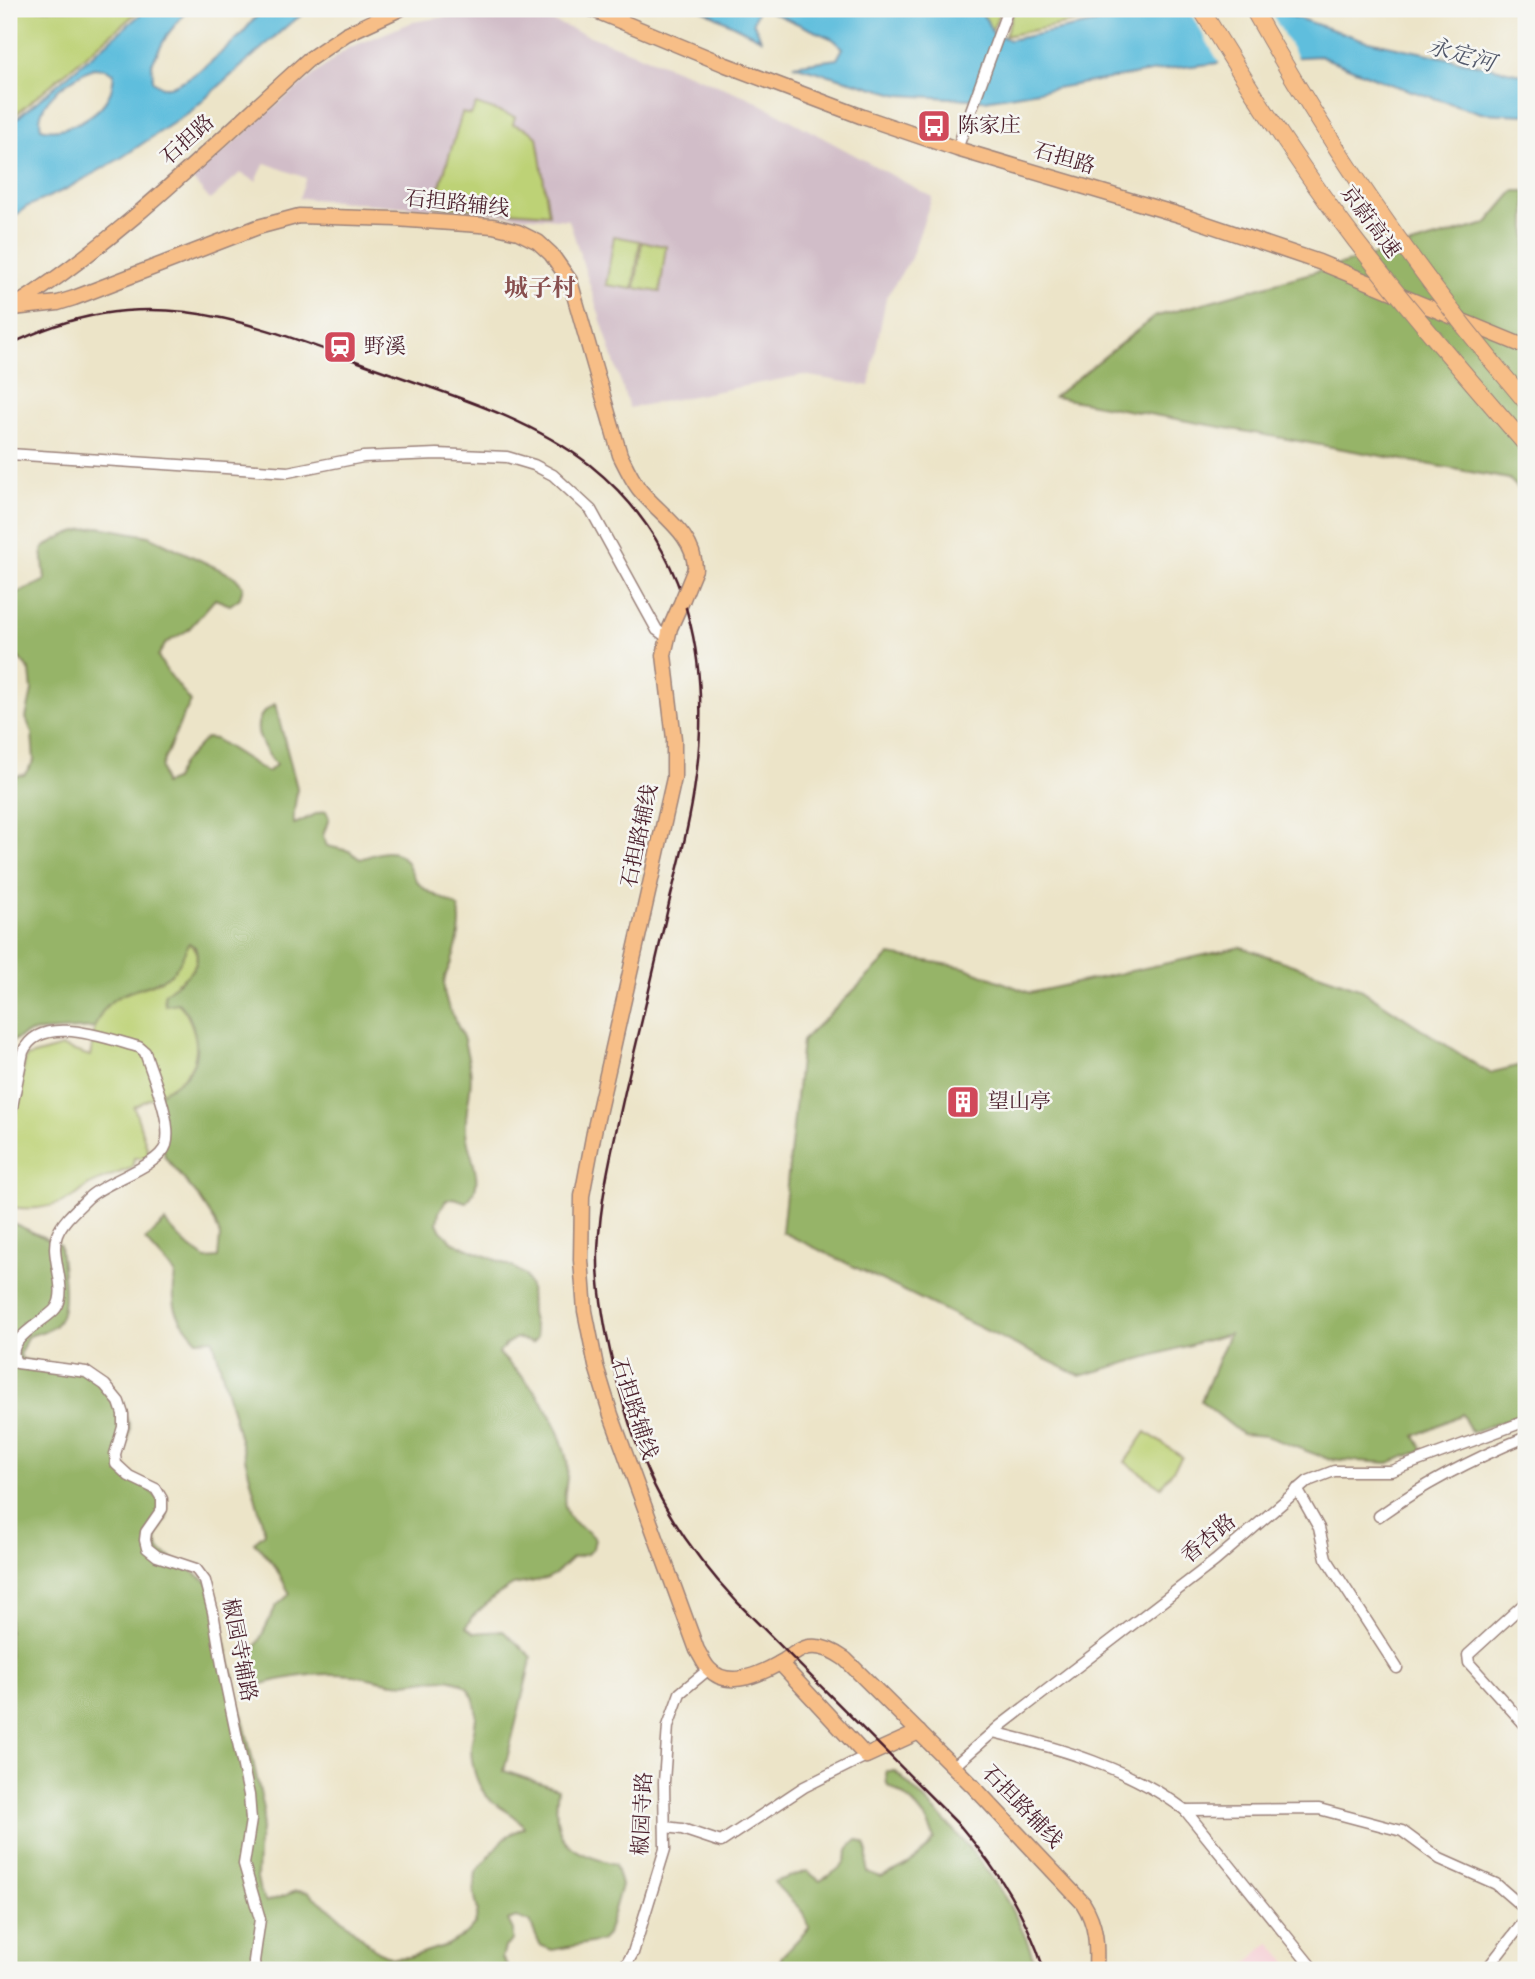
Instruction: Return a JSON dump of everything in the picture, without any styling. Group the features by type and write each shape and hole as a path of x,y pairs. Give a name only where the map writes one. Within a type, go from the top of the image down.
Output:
{"highway":[{"name":"京蔚高速","path":"1200,9 1257,101 1355,240 1432,336 1526,445"},
{"name":"京蔚高速","path":"1253,9 1291,77 1374,207 1467,330 1526,402"}],"main road":[{"name":"石担路","path":"11,309 103,243 308,60 346,34 400,9"},
{"name":"石担路","path":"591,9 726,65 863,117 957,149 1183,216 1320,262 1526,347"},
{"name":"石担路辅线","path":"11,309 58,303 74,298 258,227 299,216 493,226 518,232 538,242 551,254 570,281 620,455 640,490 688,541 695,556 695,569 664,655 674,739 674,778 582,1196 581,1259 585,1311 596,1366 611,1415 697,1650 709,1670 722,1678 740,1679 764,1672 807,1647 834,1651 845,1659 1069,1885 1092,1917 1096,1934 1096,1970"},
{"path":"780,1663 866,1756 919,1732"}],"street":[{"path":"957,149 1008,9"},
{"path":"9,454 288,472 363,457 438,454 507,457 534,465 553,475 591,510 657,630 668,638"},
{"name":"椒园寺辅路","path":"9,1122 23,1052 27,1043 39,1035 54,1031 78,1031 145,1052 167,1124 166,1145 150,1162 90,1195 63,1223 54,1245 60,1288 58,1304 49,1315 20,1332 10,1353 11,1359 17,1363 86,1372 105,1385 119,1402 123,1414 123,1427 115,1454 117,1464 129,1476 156,1489 162,1499 162,1508 146,1532 147,1548 157,1556 196,1569 205,1581 249,1795 251,1820 244,1864 260,1919 255,1970"},
{"name":"香杏路","path":"953,1766 993,1732 1215,1561 1308,1481 1334,1471 1391,1471 1526,1421"},
{"path":"1379,1516 1408,1495 1526,1437"},
{"path":"1297,1489 1319,1528 1326,1558 1397,1668"},
{"path":"1526,1602 1468,1656 1469,1663 1526,1726"},
{"name":"椒园寺路","path":"623,1970 633,1953 665,1849 664,1782 668,1727 680,1693 709,1670"},
{"path":"993,1732 1101,1763 1169,1797 1185,1810 1314,1970"},
{"path":"664,1828 682,1829 721,1842 804,1787 866,1756"},
{"path":"1185,1810 1318,1809 1402,1831 1440,1859 1496,1884 1526,1910"},
{"path":"1486,1970 1526,1919"}],"shaded area":[{"path":"476,12 533,14 748,97 932,197 911,258 886,298 869,386 803,375 629,408 569,220 299,198 306,178 265,163 256,181 240,173 210,200 192,179 286,97 348,48 413,22"},
{"path":"1270,1942 1293,1970 1240,1970"}],"green space":[{"path":"9,9 141,9 9,120"},
{"path":"977,9 1002,9 991,32 986,19"},
{"path":"1014,9 1123,9 1119,13 1005,36"},
{"path":"476,104 515,117 513,124 529,130 537,137 549,214 434,206 462,113 471,115"},
{"path":"1514,191 1526,191 1526,496 1509,479 1054,397 1154,317 1486,224"},
{"path":"614,236 640,241 633,289 606,285"},
{"path":"642,242 666,246 660,292 635,288"},
{"path":"99,527 149,536 234,576 243,586 240,598 230,605 215,599 188,630 166,643 158,656 191,702 161,767 164,784 174,780 182,763 206,738 215,739 267,772 276,765 261,741 258,725 260,717 275,704 297,788 294,824 326,811 329,818 323,836 327,846 349,851 360,859 384,852 396,853 406,861 420,885 458,907 459,933 445,978 444,992 464,1040 470,1067 466,1131 475,1168 476,1186 466,1202 454,1198 446,1200 439,1212 437,1223 441,1231 454,1243 513,1267 525,1275 530,1287 531,1314 537,1337 532,1343 516,1338 506,1344 499,1353 536,1392 553,1421 567,1461 564,1497 566,1511 573,1521 595,1539 593,1548 587,1554 572,1558 555,1574 546,1579 513,1585 494,1597 472,1617 466,1627 474,1633 503,1631 532,1657 504,1771 558,1789 556,1807 560,1833 575,1849 615,1864 621,1885 607,1935 601,1941 552,1950 540,1945 530,1922 516,1917 508,1920 513,1930 513,1940 505,1947 502,1958 511,1970 9,1970 9,1221 60,1245 63,1276 64,1301 59,1321 50,1329 27,1337 20,1354 22,1359 86,1374 113,1398 130,1428 123,1466 166,1505 167,1517 156,1537 159,1550 208,1582 214,1594 264,1809 257,1878 260,1892 266,1902 297,1891 307,1892 333,1911 377,1951 393,1958 409,1957 447,1945 466,1934 475,1924 478,1911 474,1892 476,1872 504,1838 524,1827 514,1816 489,1799 479,1784 471,1752 475,1702 466,1687 457,1682 437,1679 394,1683 352,1675 318,1674 262,1684 255,1678 253,1656 256,1647 276,1606 290,1594 273,1563 254,1542 265,1533 213,1339 197,1340 183,1324 174,1302 175,1273 145,1240 165,1222 186,1245 206,1259 218,1258 220,1236 215,1222 198,1196 165,1157 154,1096 183,1079 194,1062 195,1035 189,1017 178,1003 165,1005 164,995 193,969 197,955 195,947 189,943 178,965 168,976 117,997 108,1004 94,1028 30,1032 9,1043 9,771 14,776 24,775 34,761 32,733 26,718 32,691 30,671 18,657 9,652 9,598 45,580 42,549 69,534"},
{"path":"189,943 196,953 195,965 177,983 178,1003 188,1016 194,1032 194,1060 189,1071 180,1080 134,1107 150,1157 134,1158 132,1168 91,1184 58,1204 33,1208 9,1207 9,1136 26,1057 62,1047 90,1056 97,1019 105,1006 113,999 151,985 169,975"},
{"path":"1241,947 1359,988 1489,1073 1526,1064 1526,1414 1471,1432 1462,1414 1415,1436 1423,1450 1388,1463 1328,1459 1266,1436 1242,1434 1201,1401 1229,1334 1080,1376 782,1232 802,1041 890,955 963,967 1030,993"},
{"path":"1146,1432 1182,1457 1161,1487 1125,1462"},
{"path":"886,1771 895,1771 939,1815 980,1862 1014,1912 1037,1970 776,1970 782,1956 809,1928 800,1909 774,1882 807,1871 820,1881 841,1867 850,1847 857,1840 865,1844 868,1853 867,1872 881,1877 911,1862 934,1839 917,1808 887,1785"}],"water":[{"path":"147,9 188,9 167,35 152,63 153,81 162,87 170,87 205,67 266,9 310,9 288,25 191,111 121,158 66,189 26,207 9,221 9,125","holes":["93,68 114,73 112,87 97,110 70,126 60,129 41,128 43,109 56,92"]},
{"path":"701,9 758,9 753,22 761,39"},
{"path":"764,9 977,9 992,32 1009,40 1121,18 1129,9 1169,9 1171,12 1270,9 1364,40 1526,75 1526,115 1481,113 1393,85 1320,56 1174,68 985,100 900,95 793,65 837,59 843,48 833,39"}],"pier":[{"path":"1188,9 1269,9 1299,61 1221,66"}],"railway":[{"path":"9,345 58,325 104,313 149,310 192,313 236,321 457,397 540,433 590,465 625,498 652,533 673,572 687,613 696,655 700,700 699,745 687,832 617,1128 602,1210 598,1251 600,1289 607,1339 619,1389 629,1424 655,1487 690,1545 737,1602 961,1827 1010,1894 1029,1930 1044,1970"}],"place":[{"name":"陈家庄","path":"934,126"},
{"name":"野溪","path":"340,347"},
{"name":"望山亭","path":"963,1102"}],"district":[{"name":"城子村","path":"540,289"}],"water label":[{"name":"永定河","path":"1461,55"}]}
